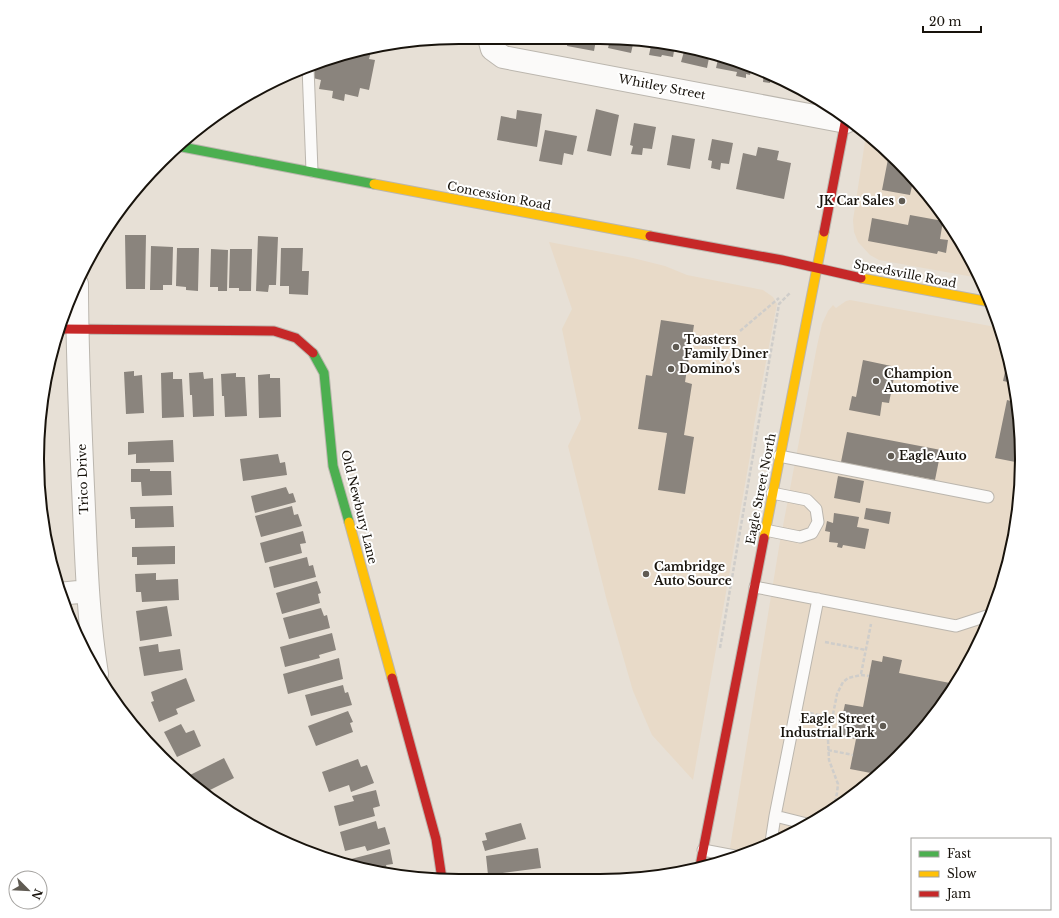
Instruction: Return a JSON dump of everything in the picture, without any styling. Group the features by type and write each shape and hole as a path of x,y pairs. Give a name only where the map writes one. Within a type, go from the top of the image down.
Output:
{"main road":[{"name":"Eagle Street North","path":"701,861 845,124"},
{"name":"Concession Road","path":"185,147 512,211 774,258 816,268"},
{"name":"Speedsville Road","path":"816,268 850,276 983,301"},
{"name":"Old Newbury Lane","path":"68,329 274,331 296,338 312,351 324,373 333,466 436,839 441,873"}],"street":[{"name":"Whitley Street","path":"491,44 492,49 503,57 837,118"},
{"name":"Trico Drive","path":"71,312 68,329 94,655"},
{"path":"66,593 88,591"}],"lane":[{"path":"308,73 312,171"},
{"path":"780,456 988,497"},
{"path":"765,530 800,537 812,533 818,522 816,509 807,500 772,493"},
{"path":"755,587 956,626 983,617"},
{"path":"772,836 818,599"},
{"path":"775,816 800,822"},
{"path":"703,850 726,854"}],"path":[{"path":"719,651 779,304 794,290"},
{"path":"740,331 779,298"},
{"path":"861,674 870,631"},
{"path":"820,641 866,650"},
{"path":"836,800 838,784 832,769 828,750 828,740 839,687 848,678 861,674 869,676"},
{"path":"819,715 832,718"},
{"path":"828,750 853,755"}],"shaded area":[{"path":"865,140 912,185 929,206 945,228 973,277 879,260 870,255 858,242 854,232 853,220"},
{"path":"549,242 633,258 665,266 687,275 763,290 773,297 777,304 754,425 750,456 693,780 652,735 633,691 607,601 568,446 581,419 562,329 572,309"},
{"path":"850,300 993,327 1007,378 1014,432 1014,486 1007,540 993,592 972,643 945,690 912,733 874,771 831,804 784,831 729,853 779,547 817,346 822,324 828,311 833,305 836,308"}],"building":[{"path":"567,44 595,44 594,51 567,46"},
{"path":"609,44 633,46 631,53 608,48"},
{"path":"651,48 674,51 673,57 649,55"},
{"path":"684,53 709,59 707,68 681,62"},
{"path":"370,54 369,59 375,60 369,90 360,88 358,97 345,94 344,101 332,98 333,91 319,89 321,80 313,78 315,70 352,58"},
{"path":"718,61 751,73 750,75 746,74 746,78 736,76 737,72 716,68"},
{"path":"763,78 770,81 770,83 763,82"},
{"path":"596,109 619,115 611,156 587,151"},
{"path":"517,110 542,114 537,147 497,140 501,116 516,119"},
{"path":"634,123 656,127 652,149 643,148 642,155 631,154 633,146 630,145"},
{"path":"545,130 577,136 573,155 564,153 562,165 539,161"},
{"path":"672,135 695,139 690,169 667,165"},
{"path":"712,139 733,143 729,164 721,163 720,170 711,168 712,161 708,160"},
{"path":"758,147 779,151 777,160 791,163 784,199 736,189 743,153 756,156"},
{"path":"888,161 912,185 910,195 882,190"},
{"path":"910,215 939,220 942,224 940,239 948,240 946,253 938,251 937,254 868,241 872,218 908,225"},
{"path":"125,235 146,235 145,289 126,289"},
{"path":"258,236 278,237 276,285 269,285 268,292 256,291"},
{"path":"151,246 173,247 172,285 163,285 163,290 150,290"},
{"path":"177,248 199,248 198,291 186,290 186,287 176,286"},
{"path":"281,248 303,248 302,271 309,271 308,295 289,294 289,286 280,286"},
{"path":"211,249 228,250 227,291 218,291 218,287 210,287"},
{"path":"230,249 252,249 251,291 239,291 239,288 229,288"},
{"path":"661,320 694,325 685,382 692,384 684,435 694,437 685,494 658,490 667,433 638,429 646,375 652,376"},
{"name":"Champion Automotive","path":"863,360 896,367 889,403 882,402 880,416 849,410 852,396 856,397"},
{"path":"134,371 134,376 142,375 144,413 126,414 124,372"},
{"path":"1005,371 1008,382 1003,381"},
{"path":"173,372 173,379 182,379 184,417 162,418 161,373"},
{"path":"203,372 204,379 213,378 214,416 193,417 189,373"},
{"path":"236,373 236,377 245,377 247,416 225,417 221,374"},
{"path":"270,374 270,378 280,378 281,417 259,418 258,375"},
{"path":"1007,400 1010,401 1011,405 1015,462 995,458"},
{"name":"Eagle Auto","path":"847,432 941,450 935,480 841,462"},
{"path":"173,440 174,462 136,463 136,454 128,455 128,442"},
{"path":"278,454 280,463 285,462 287,475 243,481 240,459"},
{"path":"131,469 171,471 172,495 142,496 141,482 131,482"},
{"path":"838,476 864,481 860,503 834,498"},
{"path":"286,487 289,494 293,493 296,502 255,513 251,496"},
{"path":"173,506 174,527 135,528 135,519 131,519 130,507"},
{"path":"292,506 294,515 298,514 302,526 261,537 255,516"},
{"path":"866,508 891,512 889,524 864,519"},
{"path":"834,513 859,517 857,527 869,529 865,549 843,545 842,548 837,547 838,543 829,542 830,532 825,531 827,521 833,523"},
{"path":"303,531 306,543 300,544 302,553 265,563 260,543"},
{"path":"175,546 175,564 137,565 137,557 132,557 132,547"},
{"path":"307,557 309,566 313,565 316,577 274,588 269,567"},
{"path":"156,573 156,580 178,579 179,600 142,602 141,592 136,592 135,574"},
{"path":"317,581 321,593 318,594 320,603 282,614 276,593"},
{"path":"167,606 172,636 140,641 136,611"},
{"path":"321,608 324,616 327,615 330,628 289,639 283,618"},
{"path":"332,633 336,650 319,655 320,658 285,667 280,647"},
{"path":"158,644 159,652 180,649 183,670 144,676 139,647"},
{"name":"Eagle Street Industrial Park","path":"883,656 902,660 899,673 949,683 912,733 874,771 871,773 850,769 856,739 838,736 845,704 863,707 872,660 882,662"},
{"path":"339,658 343,679 288,694 283,674"},
{"path":"186,678 195,701 176,709 178,714 159,722 151,702 154,701 151,692"},
{"path":"343,685 345,693 348,692 352,705 311,716 305,695"},
{"path":"348,711 353,722 350,723 353,732 316,746 308,726"},
{"path":"181,724 186,733 194,730 201,746 177,757 164,732"},
{"path":"224,758 234,778 209,790 190,775"},
{"path":"358,759 361,767 367,765 374,783 351,792 349,785 329,792 322,772"},
{"path":"376,790 380,806 373,808 375,816 339,826 334,806 354,801 352,796"},
{"path":"376,821 378,829 385,827 390,844 367,851 365,846 345,851 340,832"},
{"path":"521,823 526,839 485,851 482,841 487,840 485,833"},
{"path":"538,848 541,868 488,874 486,856"},
{"path":"390,849 393,864 386,865 387,867 350,859"}],"traffic: fast":[{"path":"185,147 374,184"},
{"path":"313,353 324,373 333,466 349,522"}],"traffic: slow":[{"path":"374,184 650,236"},
{"path":"764,538 824,232"},
{"path":"861,278 983,301"},
{"path":"349,522 392,678"}],"traffic: jam":[{"path":"824,232 845,124"},
{"path":"650,236 782,260 861,278"},
{"path":"65,329 274,331 296,338 313,353"},
{"path":"701,861 764,538"},
{"path":"392,678 436,839 441,873"}],"place":[{"name":"JK Car Sales","path":"902,201"},
{"name":"Toasters Family Diner","path":"676,347"},
{"name":"Domino's","path":"671,369"},
{"name":"Champion Automotive","path":"876,381"},
{"name":"Eagle Auto","path":"891,456"},
{"name":"Cambridge Auto Source","path":"646,574"},
{"name":"Eagle Street Industrial Park","path":"883,726"}]}
